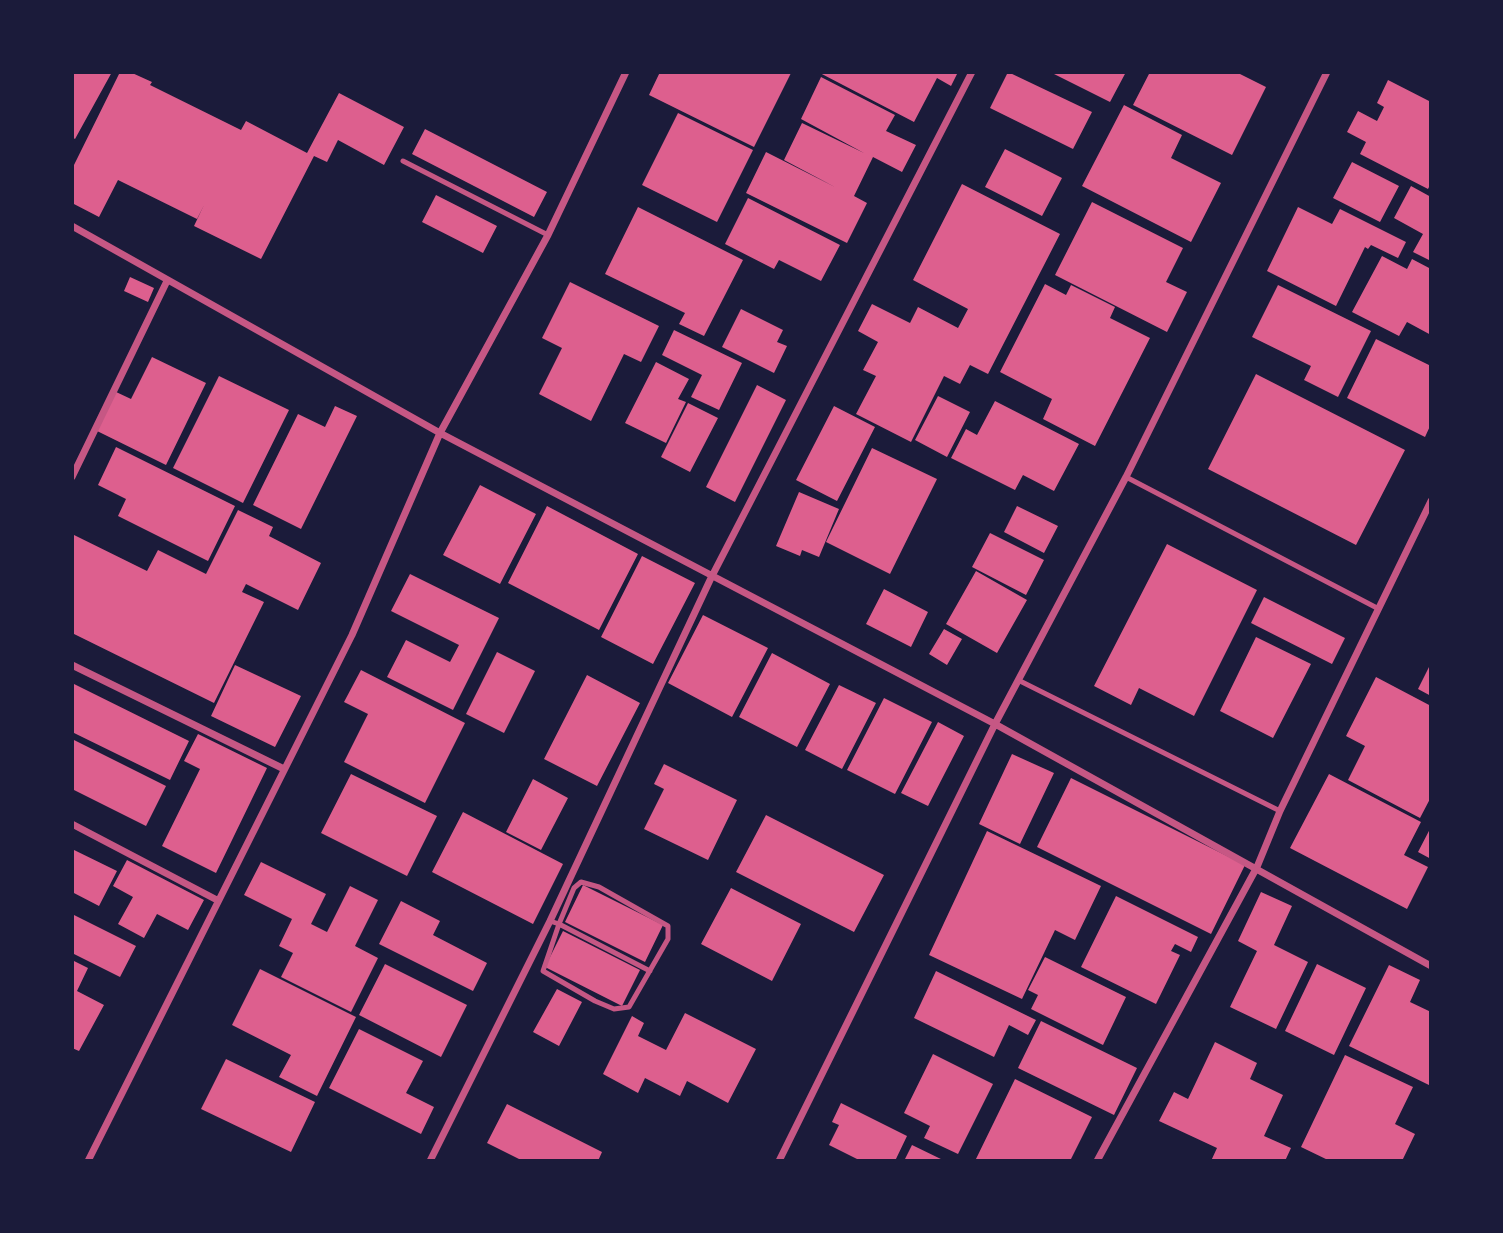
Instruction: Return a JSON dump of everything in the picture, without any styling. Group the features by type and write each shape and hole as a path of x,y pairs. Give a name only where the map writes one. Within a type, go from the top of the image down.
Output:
{"street":[{"path":"88,1161 352,635 440,433 548,236 626,72"},
{"path":"430,1161 550,920 711,578 972,72"},
{"path":"779,1161 995,724 1126,477 1327,72"},
{"path":"72,226 440,433 711,578 995,724 1257,867 1431,966"},
{"path":"72,477 167,281"},
{"path":"1097,1161 1257,867 1280,811 1431,501"},
{"path":"72,665 284,769"},
{"path":"72,824 217,900"}],"lane":[{"path":"403,162 548,236"},
{"path":"1126,477 1377,608"},
{"path":"1018,680 1280,811"},
{"path":"580,882 599,887 668,926 668,939 629,1007 614,1009 595,1002 543,971 559,924 574,888 580,882"},
{"path":"550,920 650,971"}],"building":[{"path":"72,72 112,72 75,139 72,137"},
{"path":"120,72 130,72 152,82 150,85 241,130 246,121 307,153 339,93 404,127 384,165 338,140 327,162 314,156 261,259 194,226 204,205 197,219 118,180 99,217 72,203 72,169"},
{"path":"660,72 791,73 754,147 649,95"},
{"path":"818,72 958,72 951,86 937,78 914,122"},
{"path":"1008,72 1092,112 1073,149 990,108"},
{"path":"1050,72 1126,72 1110,102"},
{"path":"1150,72 1236,72 1266,87 1232,155 1133,105"},
{"path":"821,77 895,115 886,131 916,145 902,172 873,157 854,196 867,203 847,243 746,193 766,152 835,187 784,160 802,123 864,153 801,119"},
{"path":"1388,80 1431,102 1431,183 1428,189 1360,154 1366,142 1347,132 1358,111 1377,121 1384,107 1377,103"},
{"path":"1124,105 1182,135 1171,158 1221,183 1191,242 1082,186"},
{"path":"678,113 753,150 717,222 642,185"},
{"path":"425,129 547,192 534,217 412,154"},
{"path":"1005,149 1062,178 1042,216 985,187"},
{"path":"1352,162 1399,186 1380,222 1333,198"},
{"path":"962,184 1060,234 988,374 970,365 960,384 944,376 911,442 856,414 876,376 863,370 878,342 858,331 872,304 910,323 918,307 958,328 968,309 913,280"},
{"path":"1411,186 1431,197 1431,261 1413,252 1423,234 1394,218"},
{"path":"436,195 497,226 483,253 422,222"},
{"path":"748,198 840,245 821,281 779,260 774,269 725,244"},
{"path":"1092,202 1183,248 1166,282 1187,292 1167,332 1055,275"},
{"path":"638,207 743,260 704,336 679,324 685,313 605,274"},
{"path":"1298,207 1332,224 1340,209 1406,242 1398,258 1371,245 1368,249 1365,247 1336,306 1267,271"},
{"path":"1382,256 1407,269 1412,259 1431,269 1431,335 1407,322 1399,336 1352,312"},
{"path":"130,277 154,288 148,302 124,291"},
{"path":"570,282 659,326 641,362 624,354 591,421 539,394 562,348 542,338"},
{"path":"1045,284 1066,295 1071,285 1115,307 1110,318 1150,338 1095,446 1043,419 1052,399 1000,372"},
{"path":"1278,285 1371,331 1338,397 1304,380 1311,366 1252,337"},
{"path":"741,309 783,330 777,342 787,346 774,373 722,347"},
{"path":"674,330 742,363 719,410 691,397 702,375 662,355"},
{"path":"1376,339 1431,366 1431,424 1425,437 1347,398"},
{"path":"152,357 206,383 166,465 95,430 114,391 131,399"},
{"path":"656,362 689,379 678,399 686,402 666,443 625,423"},
{"path":"1256,374 1405,450 1356,545 1208,469"},
{"path":"219,376 289,410 243,503 173,468"},
{"path":"757,385 786,400 735,502 706,487"},
{"path":"938,396 970,412 947,457 915,440"},
{"path":"995,401 1079,444 1054,491 1023,475 1015,490 951,458 966,429 977,435"},
{"path":"688,403 718,418 690,472 661,457"},
{"path":"335,406 357,416 301,529 253,505 298,414 325,427"},
{"path":"834,406 875,427 837,501 796,480"},
{"path":"116,447 235,506 208,561 118,516 126,499 98,485"},
{"path":"872,448 937,479 890,574 826,542"},
{"path":"480,485 536,514 500,584 443,555"},
{"path":"799,492 839,509 819,557 802,550 800,556 776,546"},
{"path":"547,506 638,554 599,630 508,583"},
{"path":"1017,506 1058,526 1044,553 1004,532"},
{"path":"238,510 273,527 269,536 321,563 298,610 246,584 242,592 264,602 214,703 72,633 72,534 147,571 158,550 206,574"},
{"path":"990,533 1044,560 1026,595 972,567"},
{"path":"1167,544 1257,590 1194,716 1139,688 1131,705 1094,686"},
{"path":"642,556 695,583 653,664 601,637"},
{"path":"976,571 1027,600 997,653 946,624"},
{"path":"410,574 499,618 453,710 387,677 406,640 450,662 459,645 391,611"},
{"path":"884,589 928,612 911,647 866,624"},
{"path":"1264,597 1345,638 1332,664 1251,623"},
{"path":"703,615 768,648 732,717 668,683"},
{"path":"944,629 962,639 947,665 929,654"},
{"path":"1256,637 1311,664 1273,738 1220,711"},
{"path":"497,652 535,671 504,733 466,714"},
{"path":"772,653 830,684 797,747 739,717"},
{"path":"1431,663 1431,696 1418,689"},
{"path":"235,665 301,696 275,747 211,716"},
{"path":"361,670 465,723 425,803 344,762 368,714 344,702"},
{"path":"587,675 640,703 597,786 544,759"},
{"path":"1376,677 1431,706 1431,797 1420,818 1348,780 1365,746 1346,736"},
{"path":"72,683 189,741 170,780 72,732"},
{"path":"839,685 876,703 842,769 805,750"},
{"path":"884,698 932,722 895,794 847,770"},
{"path":"938,722 964,736 928,806 901,793"},
{"path":"198,734 267,768 216,873 162,846 200,769 184,761"},
{"path":"72,739 166,786 146,826 72,789"},
{"path":"1012,754 1054,773 1020,844 979,824"},
{"path":"664,764 737,800 708,860 644,829 664,789 654,784"},
{"path":"351,774 437,816 407,876 321,833"},
{"path":"1329,774 1421,822 1404,855 1428,867 1407,909 1290,848"},
{"path":"1071,778 1245,865 1211,934 1037,847"},
{"path":"533,779 568,798 541,850 506,832"},
{"path":"463,812 563,864 533,924 432,872"},
{"path":"766,815 884,875 854,932 736,872"},
{"path":"1431,827 1431,859 1418,852"},
{"path":"987,831 1101,886 1075,940 1055,930 1022,999 929,955"},
{"path":"72,849 117,871 99,906 72,892"},
{"path":"127,860 204,900 188,930 157,914 144,938 118,924 133,897 113,886"},
{"path":"261,862 326,894 311,924 327,932 350,886 378,900 355,946 378,958 351,1012 281,977 293,953 279,946 292,919 244,895"},
{"path":"583,885 663,925 645,962 565,922"},
{"path":"731,888 801,924 772,981 701,944"},
{"path":"1261,892 1292,906 1274,945 1308,962 1276,1029 1230,1007 1257,951 1238,941"},
{"path":"1116,896 1198,937 1191,952 1175,944 1171,951 1180,955 1156,1004 1081,967"},
{"path":"401,901 440,921 433,935 487,963 473,991 379,944"},
{"path":"72,914 136,946 120,977 72,953"},
{"path":"563,931 640,970 622,1006 545,967"},
{"path":"1045,957 1126,997 1103,1045 1031,1009 1038,995 1028,990"},
{"path":"72,960 88,968 77,991 104,1005 79,1051 72,1048"},
{"path":"385,964 467,1005 441,1057 359,1015"},
{"path":"1317,964 1366,988 1334,1055 1285,1031"},
{"path":"1389,965 1420,980 1410,1002 1431,1012 1431,1086 1349,1046"},
{"path":"260,969 356,1017 317,1096 279,1077 291,1055 232,1025"},
{"path":"936,971 1036,1020 1028,1035 1009,1025 994,1057 914,1018"},
{"path":"557,989 582,1002 559,1046 533,1032"},
{"path":"685,1013 756,1049 728,1103 687,1081 680,1096 645,1078 638,1093 603,1074 632,1016 644,1023 638,1036 666,1050"},
{"path":"1041,1021 1137,1068 1114,1115 1018,1068"},
{"path":"359,1029 423,1061 406,1093 434,1107 421,1134 329,1088"},
{"path":"1215,1042 1257,1063 1250,1079 1283,1095 1264,1136 1291,1148 1285,1161 1211,1161 1217,1148 1159,1121 1174,1092 1188,1099"},
{"path":"933,1054 993,1084 958,1154 924,1138 930,1126 904,1113"},
{"path":"1345,1055 1413,1087 1395,1124 1415,1134 1402,1161 1330,1161 1301,1147"},
{"path":"226,1059 315,1102 291,1152 201,1109"},
{"path":"1015,1079 1092,1117 1070,1161 975,1161"},
{"path":"841,1103 907,1136 895,1161 861,1161 829,1145 839,1125 832,1122"},
{"path":"507,1104 602,1152 598,1161 523,1161 487,1143"},
{"path":"912,1145 945,1161 904,1161"}]}
